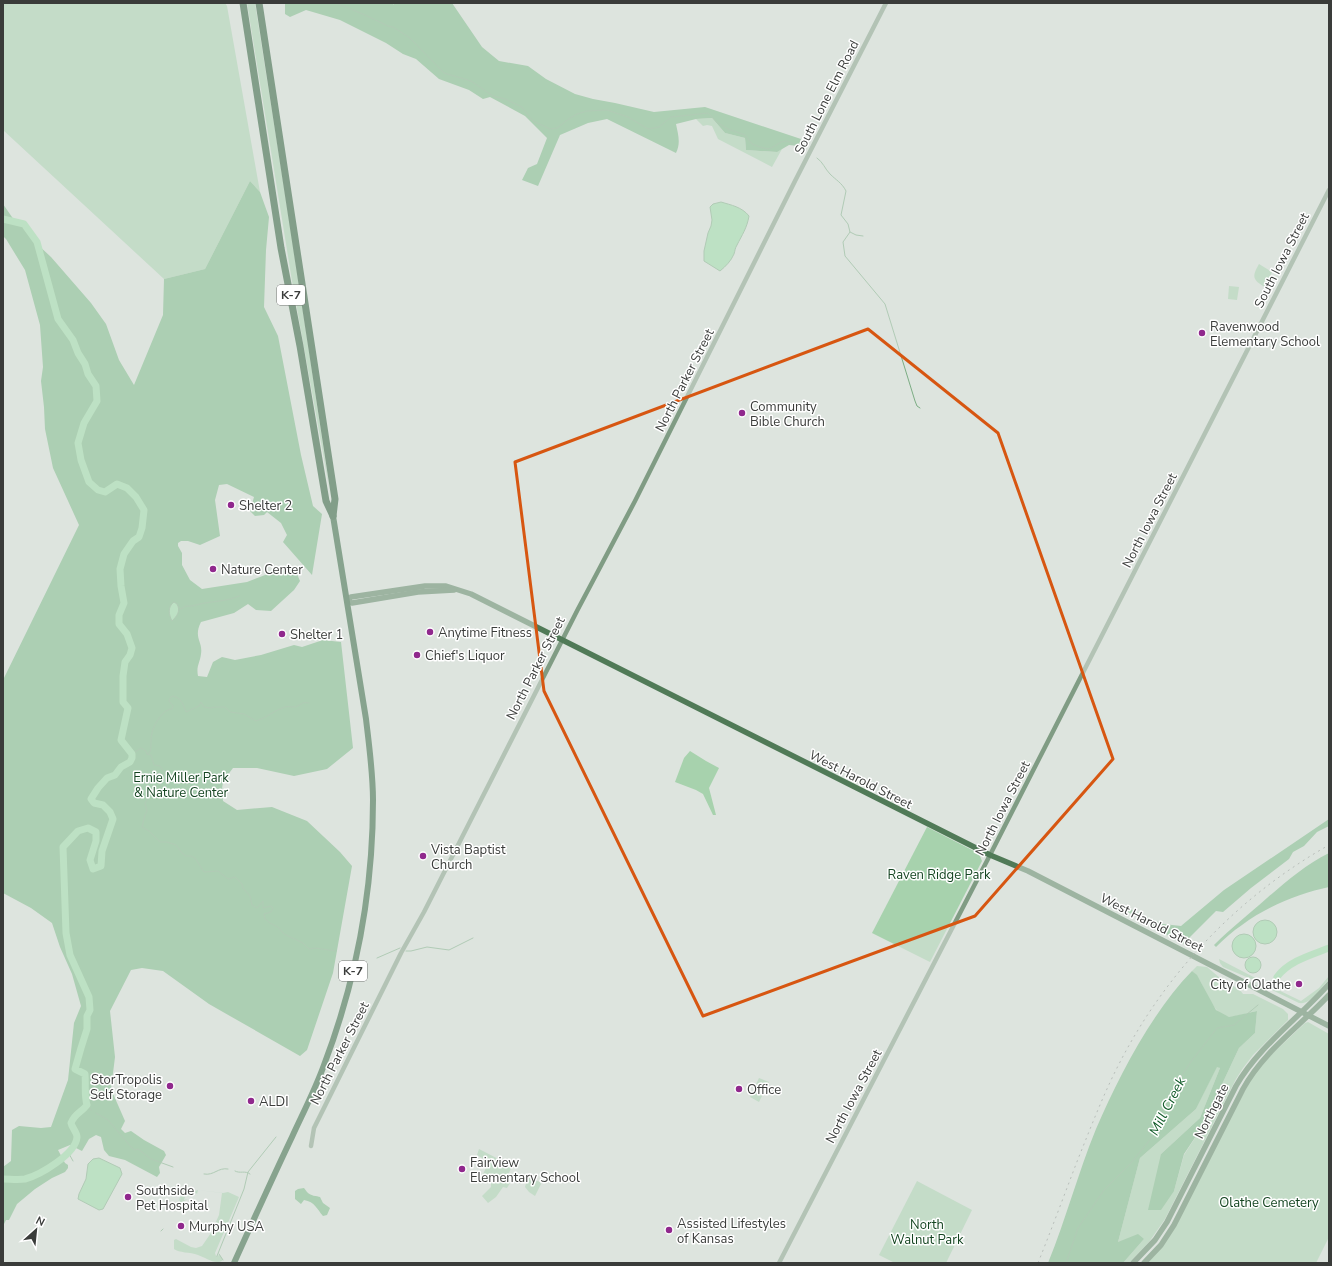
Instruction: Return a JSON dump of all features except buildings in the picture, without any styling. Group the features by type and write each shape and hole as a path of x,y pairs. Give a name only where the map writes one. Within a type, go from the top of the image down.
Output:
{"highway":[{"name":"K-7","path":"234,1263 314,1089 336,1031 355,964 367,902 373,800 366,718 347,601 333,516 326,501 299,339 281,248 243,3"},
{"name":"K-7","path":"259,3 335,499 333,516"}],"main road":[{"name":"West Harold Street","path":"347,601 351,597 426,586 446,586 476,597 990,856 1028,871 1329,1026"},
{"name":"Northgate","path":"1134,1263 1154,1240 1169,1218 1242,1076 1262,1051 1329,984"},
{"name":"Northgate","path":"1144,1263 1160,1245 1174,1225 1253,1072 1267,1056 1310,1016 1329,995"}],"street":[{"name":"South Lone Elm Road","path":"785,201 886,3"},
{"name":"South Iowa Street","path":"1198,448 1329,190"},
{"name":"North Parker Street","path":"311,1146 314,1128 405,946 632,507 785,201"},
{"name":"North Iowa Street","path":"779,1263 990,856 1198,448"}],"highlighted area":[{"path":"868,329 998,433 1113,759 975,916 703,1016 544,691 515,462"}],"green space":[{"path":"3,3 225,3 227,6 260,192 250,181 205,269 164,279 3,130"},
{"path":"247,3 255,3 331,498 292,281"},
{"path":"285,3 393,3 393,5 394,3 452,3 482,47 499,61 528,66 546,79 575,94 654,112 705,107 801,139 799,146 789,145 777,152 746,150 745,138 725,133 712,118 696,119 676,124 679,142 676,153 607,119 588,123 560,135 538,186 522,180 528,168 537,164 547,138 525,116 490,97 483,99 469,90 439,79 416,59 403,54 386,43 340,20 306,10 290,17 285,14"},
{"path":"712,118 725,133 745,138 746,150 776,152 782,149 772,167 718,139 712,126 703,126 696,119"},
{"name":"Ernie Miller Park & Nature Center","path":"250,181 260,192 269,217 264,307 278,336 301,455 313,506 322,514 312,575 283,542 287,535 281,523 267,512 264,515 255,516 250,511 254,497 227,484 219,485 215,500 220,536 200,545 188,541 181,541 178,543 178,546 182,553 182,565 190,580 202,589 247,582 286,567 294,567 300,581 294,590 271,611 256,610 248,604 234,613 201,622 198,632 201,646 201,657 197,670 198,676 207,677 213,662 222,657 235,660 261,655 294,645 302,647 323,640 341,642 353,748 327,769 294,776 257,768 233,768 224,780 222,786 223,801 237,810 272,807 307,821 340,852 352,866 333,973 307,1050 300,1056 209,1004 163,971 142,968 131,970 110,1011 115,1057 111,1089 125,1121 121,1129 125,1133 131,1131 164,1151 166,1155 159,1167 160,1173 157,1177 125,1160 109,1156 104,1150 101,1137 96,1135 89,1139 82,1151 70,1145 58,1150 65,1163 68,1165 68,1168 65,1172 35,1189 17,1204 9,1220 6,1220 3,1226 3,1167 11,1161 12,1130 19,1126 41,1128 51,1127 68,1080 74,1023 81,1006 72,974 60,947 52,923 31,908 3,893 3,680 79,525 53,468 45,429 41,381 43,367 40,325 25,270 3,236 3,204 14,220 24,227 37,244 51,257 91,303 106,324 119,360 134,385 163,315 164,279 205,269"},
{"path":"1259,264 1272,272 1265,287 1254,277"},
{"path":"1229,286 1239,287 1237,300 1228,299"},
{"path":"690,751 719,768 709,788 716,815 713,815 703,794 675,782 684,758"},
{"path":"1329,819 1329,826 1317,832 1304,846 1293,852 1289,859 1223,912 1216,911 1183,944 1116,905 1117,903 1163,924 1181,926 1224,890"},
{"name":"Raven Ridge Park","path":"927,827 976,852 979,854 982,861 930,962 872,933"},
{"path":"1329,853 1329,887 1295,897 1262,912 1239,927 1216,947 1214,945 1233,927 1304,868"},
{"path":"1219,959 1263,982 1263,984 1223,967"},
{"path":"1197,966 1207,967 1220,978 1240,990 1243,994 1253,994 1283,1009 1288,1014 1288,1020 1253,1055 1243,1068 1165,1219 1149,1242 1129,1263 1123,1263 1144,1239 1118,1242 1140,1158 1196,1109 1217,1066 1220,1068 1200,1118 1161,1154 1174,1191 1184,1155 1202,1127 1239,1048 1255,1033 1257,1011 1229,1017 1217,1011 1197,976 1192,971"},
{"path":"1192,971 1197,975 1216,1010 1229,1017 1257,1011 1255,1033 1239,1048 1202,1127 1184,1154 1174,1191 1161,1210 1148,1210 1161,1154 1200,1118 1220,1068 1217,1067 1196,1109 1140,1158 1118,1242 1138,1234 1144,1239 1123,1263 1048,1263 1096,1129 1115,1088 1150,1025 1177,987"},
{"path":"1329,976 1329,979 1316,995 1312,999 1303,1003 1299,1003 1266,987 1266,984 1301,1001 1319,988"},
{"name":"Olathe Cemetery","path":"1308,1022 1329,1034 1329,1237 1316,1263 1147,1263 1155,1255 1253,1076 1270,1056 1305,1023"},
{"path":"759,1078 769,1082 759,1102 750,1097"},
{"path":"479,1149 512,1166 508,1175 504,1174 502,1179 510,1183 507,1188 503,1187 496,1197 488,1203 482,1196 491,1187 491,1176 482,1176 489,1162 477,1155"},
{"path":"528,1177 540,1182 541,1184 535,1196 525,1187"},
{"name":"North Walnut Park","path":"917,1181 972,1210 946,1263 895,1263 879,1255"},
{"path":"304,1188 310,1194 320,1197 323,1203 330,1208 327,1215 323,1216 311,1202 304,1200 301,1204 295,1199 295,1191"},
{"path":"198,1190 223,1193 228,1192 239,1197 215,1253 216,1256 220,1255 223,1260 220,1262 212,1261 192,1253 174,1249 174,1240 176,1239 191,1247 196,1248 202,1246 211,1233 219,1215 222,1193"},
{"path":"198,1190 197,1194 195,1192 188,1194 189,1196 185,1197 184,1200 188,1199 184,1201 184,1205 179,1203 181,1197 178,1203 180,1197"}],"shaded area":[{"path":"721,202 740,208 749,216 746,228 736,247 733,257 720,271 704,261 704,251 712,220 710,207 713,204"},
{"path":"174,602 177,604 178,611 177,615 172,621 169,614 170,606"},
{"path":"1265,920 1273,924 1277,932 1273,940 1265,944 1257,940 1253,932 1257,924"},
{"path":"1244,934 1252,938 1256,946 1252,954 1244,958 1236,954 1232,946 1236,938"},
{"path":"1253,957 1260,962 1261,965 1256,972 1253,973 1246,968 1245,965 1250,958"},
{"path":"99,1158 120,1168 122,1174 103,1209 99,1210 78,1199 86,1179 88,1164 93,1159"}],"waterway":[{"path":"336,3 393,27 410,38 444,73 471,81 493,96 505,99 522,107 533,121 550,129 557,128 577,114 587,111 607,110 628,117 648,129 659,127 671,117 708,113 718,123 728,129 745,135 752,144 760,147 768,149 781,142 787,141 802,148"},
{"path":"817,158 846,191 841,215 848,224 850,232 843,242 845,256 885,304 915,401 917,406 920,408"},
{"path":"3,219 24,224 37,242 58,319 73,340 78,353 85,364 88,374 96,386 97,401 84,423 78,443 81,460 89,482 98,490 105,492 117,484 127,488 136,497 144,510 142,528 139,537 133,541 124,554 120,569 124,603 119,615 119,624 127,634 132,648 130,655 125,662 123,676 123,702 128,708 121,740 132,754 132,758 130,762 121,767 115,775 107,778 91,799 94,803 103,805 110,812 113,819 102,851 101,866 93,869 90,860 96,841 96,832 88,828 78,831 63,847 66,933 70,955 89,997 90,1010 87,1016 87,1029 75,1069 85,1074 85,1094 87,1105 74,1117 71,1123 77,1137 75,1144 64,1157 32,1177 25,1179 3,1179"},
{"path":"850,232 863,236"},
{"path":"179,607 181,609 186,606 226,600 239,596"},
{"path":"147,754 150,752 151,735 157,721 165,711 172,709 173,706 169,701 172,696 180,699 186,712 199,706 201,702 204,707 225,707 230,712 244,714 256,721 281,708 294,707 304,703 309,703"},
{"path":"132,754 141,748 146,751 147,754 151,755 154,765 160,766 164,772 163,775 157,773 155,775 161,786 159,790 152,793 145,803 147,811 142,827 149,831 160,842 167,842 176,845 186,856 195,858 204,872 218,871 228,879 235,877 250,896 252,905 257,908 263,901 263,908 271,906 273,908 271,912 264,914 265,919 278,927 284,934 303,943 309,949 315,948 336,951"},
{"path":"406,951 427,947 449,950 473,938"},
{"path":"377,958 400,948"},
{"name":"Mill Creek","path":"1277,977 1282,971 1294,963 1329,948"},
{"name":"Mill Creek","path":"1066,1263 1078,1228 1104,1190 1131,1163 1157,1131 1161,1113 1176,1084 1190,1063 1217,1028 1234,1025 1258,1005"},
{"path":"87,1105 91,1110"},
{"path":"96,1113 108,1120 132,1148 135,1150 138,1149 151,1159 173,1167"},
{"path":"217,1256 244,1189 248,1172 276,1137"},
{"path":"68,1152 73,1161"},
{"path":"204,1174 211,1174 221,1169 228,1169"},
{"path":"235,1171 250,1174"},
{"path":"219,1254 223,1260"}],"railway":[{"path":"1038,1263 1097,1111 1119,1064 1138,1030 1159,998 1182,968 1235,912 1296,865 1329,845"}],"place":[{"name":"Ravenwood Elementary School","path":"1202,333"},
{"name":"Community Bible Church","path":"742,413"},
{"name":"Shelter 2","path":"231,505"},
{"name":"Nature Center","path":"213,569"},
{"name":"Anytime Fitness","path":"430,632"},
{"name":"Shelter 1","path":"282,634"},
{"name":"Chief's Liquor","path":"417,655"},
{"name":"Vista Baptist Church","path":"423,856"},
{"name":"City of Olathe","path":"1299,984"},
{"name":"StorTropolis Self Storage","path":"170,1086"},
{"name":"Office","path":"739,1089"},
{"name":"ALDI","path":"251,1101"},
{"name":"Fairview Elementary School","path":"462,1169"},
{"name":"Southside Pet Hospital","path":"128,1197"},
{"name":"Murphy USA","path":"181,1226"},
{"name":"Assisted Lifestyles of Kansas","path":"669,1230"}]}
